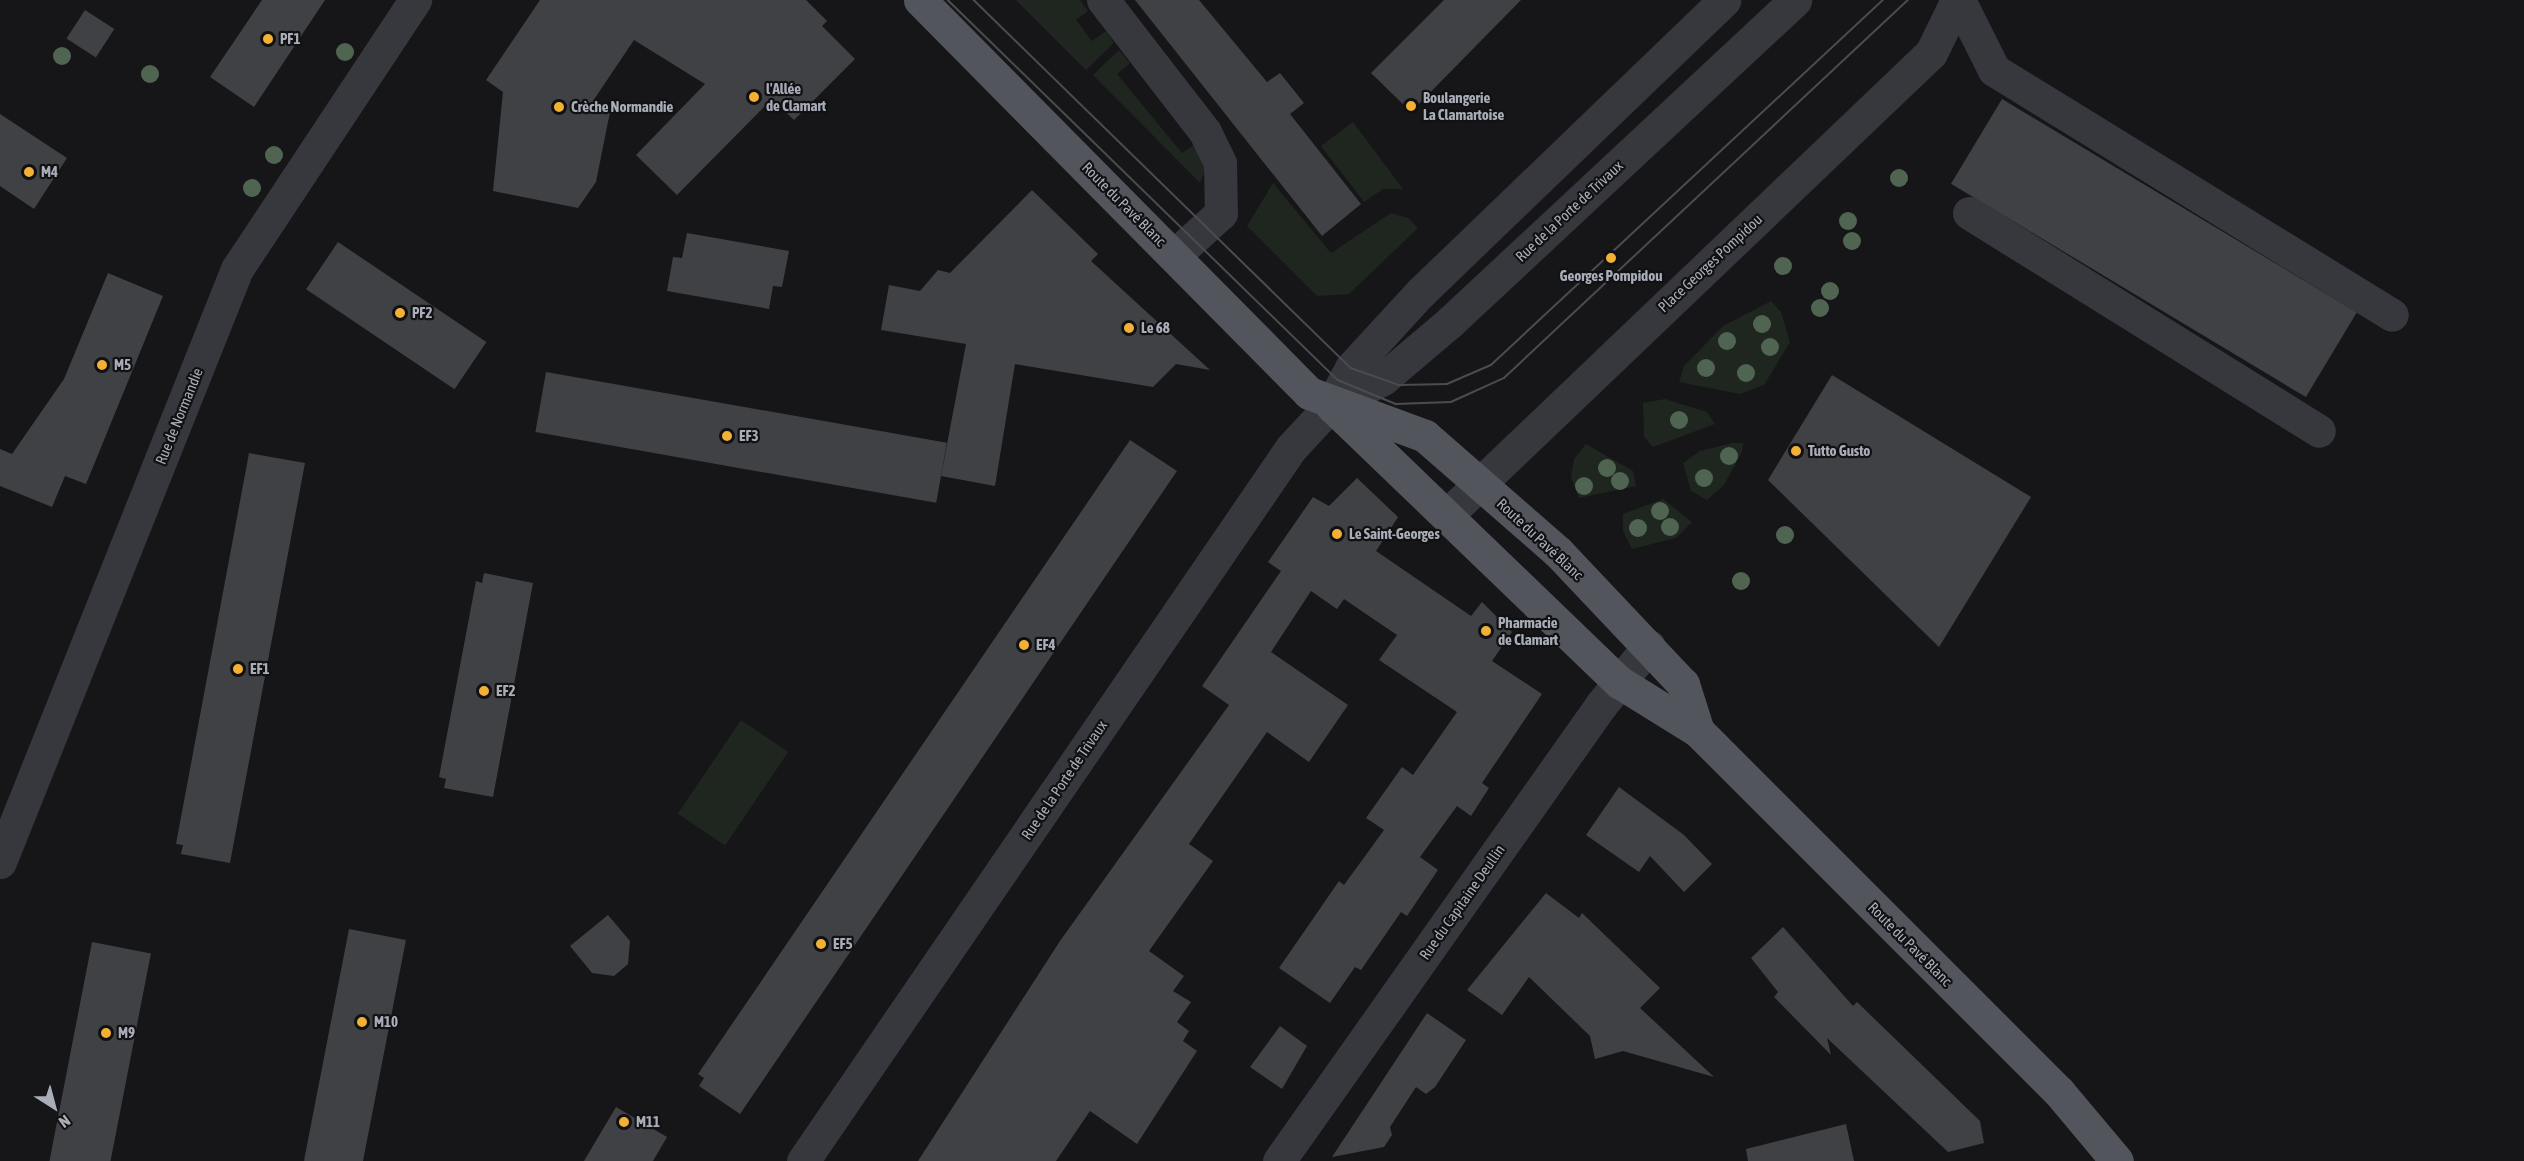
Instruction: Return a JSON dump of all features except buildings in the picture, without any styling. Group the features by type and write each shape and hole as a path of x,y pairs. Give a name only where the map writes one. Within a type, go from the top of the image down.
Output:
{"main road":[{"name":"Route du Pavé Blanc","path":"920,0 1175,255 1309,393 1331,405 1425,436 1480,482 1649,646 1683,684 1698,731"},
{"name":"Route du Pavé Blanc","path":"1331,405 1619,682 1698,731 2059,1092 2117,1161"}],"street":[{"name":"Rue de Normandie","path":"0,862 237,269 415,0"},
{"path":"1103,0 1205,132 1220,163 1221,213 1175,255"},
{"name":"Rue de la Porte de Trivaux","path":"803,1161 1291,448 1331,405 1351,368 1421,292 1724,0"},
{"name":"Rue de la Porte de Trivaux","path":"1331,405 1383,379 1450,322 1795,0"},
{"path":"1958,0 1994,70 2392,315"},
{"name":"Place Georges Pompidou","path":"1447,515 1931,53 1958,0"},
{"path":"1969,213 2319,431"},
{"name":"Rue du Capitaine Deullin","path":"1279,1161 1619,682 1649,646"}],"shaded area":[{"path":"1016,0 1080,0 1088,11 1076,20 1092,41 1106,31 1114,43 1086,70"},
{"path":"1119,50 1130,63 1117,74 1182,153 1195,144 1206,168 1200,183 1093,75"},
{"path":"1353,122 1403,189 1383,189 1364,202 1321,146"},
{"path":"1273,183 1331,253 1391,213 1408,218 1418,228 1349,294 1317,296 1247,226"},
{"path":"1771,301 1781,312 1790,342 1764,385 1740,394 1679,382 1684,366 1723,326"},
{"path":"1665,399 1707,412 1715,424 1653,447 1644,437 1643,403"},
{"path":"1733,443 1743,443 1742,452 1724,485 1707,500 1691,491 1683,463 1700,451"},
{"path":"1586,444 1633,471 1636,486 1579,498 1571,477 1574,459"},
{"path":"1663,499 1692,522 1676,538 1632,549 1623,531 1623,514"},
{"path":"741,720 788,752 725,846 678,814"}],"tram line":[{"path":"948,0 1338,380 1396,404 1451,402 1504,378 1908,0"},
{"path":"974,0 1351,368 1399,385 1447,384 1491,365 1883,0"}],"place":[{"name":"PF1","path":"268,39"},
{"name":"l'Allée de Clamart","path":"754,97"},
{"name":"Boulangerie La Clamartoise","path":"1411,106"},
{"name":"Crèche Normandie","path":"559,107"},
{"name":"M4","path":"29,172"},
{"name":"Georges Pompidou","path":"1611,258"},
{"name":"PF2","path":"400,313"},
{"name":"Le 68","path":"1129,328"},
{"name":"M5","path":"102,365"},
{"name":"EF3","path":"727,436"},
{"name":"Tutto Gusto","path":"1796,451"},
{"name":"Le Saint-Georges","path":"1337,534"},
{"name":"Pharmacie de Clamart","path":"1486,631"},
{"name":"EF4","path":"1024,645"},
{"name":"EF1","path":"238,669"},
{"name":"EF2","path":"484,691"},
{"name":"EF5","path":"821,944"},
{"name":"M10","path":"362,1022"},
{"name":"M9","path":"106,1033"},
{"name":"M11","path":"624,1122"}]}
